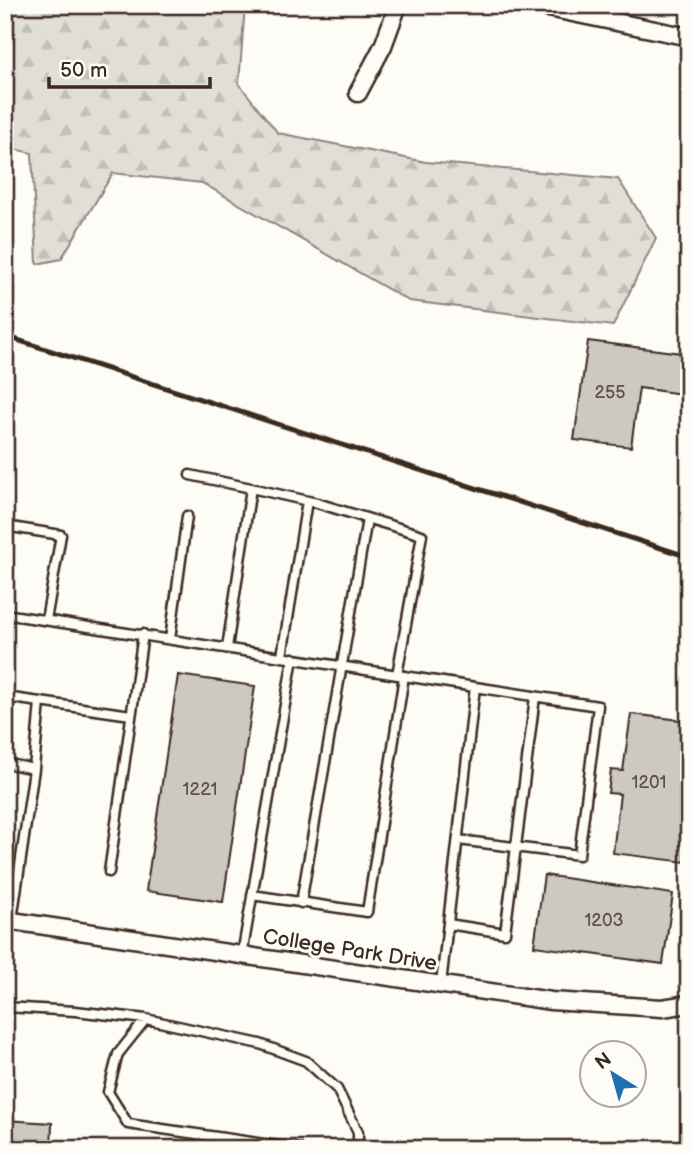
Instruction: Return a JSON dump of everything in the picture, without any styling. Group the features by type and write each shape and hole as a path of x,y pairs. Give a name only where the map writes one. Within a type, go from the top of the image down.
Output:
{"street":[{"path":"358,93 383,46 398,5"},
{"path":"534,5 689,37"},
{"name":"College Park Drive","path":"9,920 551,1001 662,1008 689,1004"}],"lane":[{"path":"190,475 307,501 422,535 367,912 252,895"},
{"path":"227,648 251,488"},
{"path":"282,656 307,501"},
{"path":"170,639 187,516"},
{"path":"301,903 367,519"},
{"path":"5,526 61,535 46,620"},
{"path":"5,614 598,706 579,855 458,840"},
{"path":"108,872 143,634"},
{"path":"242,954 293,658"},
{"path":"441,985 475,687"},
{"path":"5,697 131,715"},
{"path":"448,924 505,933 536,697"},
{"path":"9,920 34,769 40,702"},
{"path":"5,763 34,769"},
{"path":"5,1007 75,1011 146,1020 260,1044 306,1061 337,1089 358,1132 358,1149"},
{"path":"146,1020 118,1055 108,1092 128,1124 299,1149"}],"green space":[{"path":"5,5 245,5 239,84 278,133 426,162 618,179 656,238 613,326 409,301 202,183 113,173 61,259 37,264 32,153 5,147"}],"building":[{"path":"588,341 689,354 689,395 639,388 631,447 574,440"},
{"path":"178,675 255,686 223,902 146,891"},
{"path":"631,714 689,721 689,831 685,862 613,853 620,794 608,793 611,770 623,771"},
{"path":"544,875 673,894 663,964 534,946"},
{"path":"5,1120 52,1123 51,1149 5,1149"}],"railway":[{"path":"5,336 689,557"}]}
